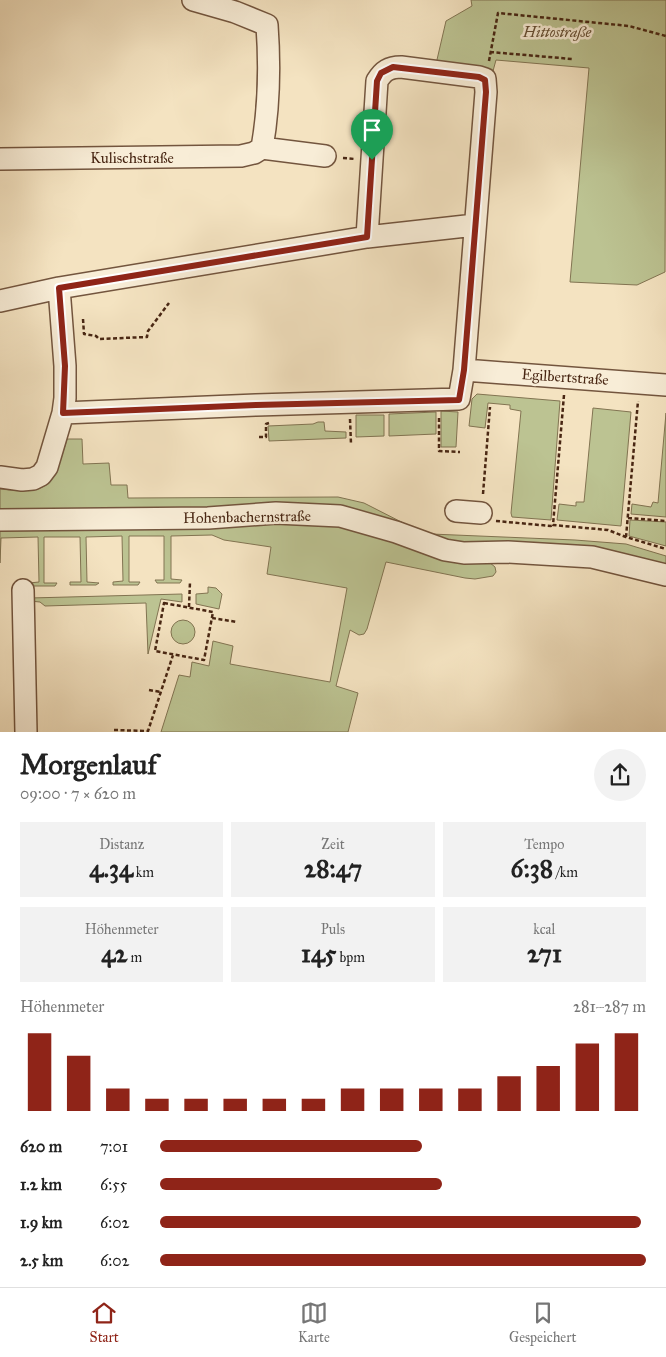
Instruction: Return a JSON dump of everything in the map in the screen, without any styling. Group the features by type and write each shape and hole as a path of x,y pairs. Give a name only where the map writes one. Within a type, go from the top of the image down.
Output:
{"street":[{"path":"194,0 235,12 267,25 269,48 266,126 262,148"},
{"path":"63,413 350,402 459,400 464,370 486,92 485,80 479,77 401,67 393,67 381,73 377,81 367,237"},
{"name":"Kulischstraße","path":"0,159 241,156 254,153 262,148 325,156"},
{"path":"0,301 59,288 367,237 475,225"},
{"path":"0,477 22,480 33,479 41,474 47,466 63,413 65,366 59,288"},
{"name":"Egilbertstraße","path":"464,370 666,385"},
{"path":"456,511 481,514"},
{"name":"Hohenbachernstraße","path":"0,520 208,518 276,513 340,516 396,532 445,550 464,553 508,552 592,557 666,575"},
{"path":"23,590 26,732"}],"path":[{"path":"485,80 498,13 629,26 666,36"},
{"path":"490,52 572,59"},
{"path":"325,156 372,160"},
{"path":"83,319 84,334 96,336 99,339 147,337 148,331 169,303"},
{"path":"553,525 564,392"},
{"path":"626,537 638,399"},
{"path":"350,402 351,444"},
{"path":"490,407 481,514 497,522 608,530 666,549"},
{"path":"439,415 437,438 439,451 460,452"},
{"path":"259,437 266,437 266,424 270,422"},
{"path":"488,434 493,434"},
{"path":"560,435 567,436"},
{"path":"558,478 563,479"},
{"path":"628,518 666,521"},
{"path":"189,607 190,582"},
{"path":"164,602 189,607 213,612 204,660 154,651 164,602"},
{"path":"212,618 237,622"},
{"path":"114,730 148,731 173,655"},
{"path":"149,690 161,692"}],"green space":[{"name":"Hittostraße","path":"471,0 666,0 665,272 637,285 570,282 589,68 496,60 493,71 436,64 446,21 472,6"},
{"path":"477,394 560,401 551,520 512,517 521,411 510,409 510,405 488,403 485,428 469,426 472,399"},
{"path":"593,408 631,412 621,526 557,520 559,504 576,506 576,502 584,502"},
{"path":"441,411 458,412 456,447 441,447"},
{"path":"436,412 436,434 389,436 389,414"},
{"path":"666,413 666,517 631,514 632,504 651,507 653,502 658,503"},
{"path":"356,415 384,415 384,436 356,437"},
{"path":"324,422 325,431 346,432 346,438 269,441 268,426 313,424"},
{"path":"67,439 82,439 83,464 109,463 111,485 127,485 128,498 338,497 364,503 419,531 431,534 626,544 666,556 666,569 468,548 376,518 0,514 0,489 30,490 40,488 48,483 58,467"},
{"path":"630,520 666,522 666,546 629,536"},
{"path":"275,521 329,524 489,562 495,567 496,572 493,576 475,579 386,562 367,629 364,634 359,635 350,630 336,686 358,693 348,732 161,732 179,675 190,677 192,662 209,666 213,641 233,646 230,664 330,682 347,588 267,574 271,547 224,540 212,535 171,536 171,579 182,580 180,583 157,583 155,580 164,580 164,536 129,536 129,582 140,582 138,585 113,585 113,582 123,581 122,536 86,537 87,582 99,583 96,585 70,585 70,582 81,582 80,537 44,537 44,583 57,583 55,586 29,586 29,583 39,582 38,537 1,538 0,563 0,526"},
{"path":"208,587 216,588 222,594 219,609 196,604 196,594 208,593"},
{"path":"182,594 182,602 161,599 148,654 146,603 45,606 40,602 29,601 30,598"},
{"path":"183,620 192,623 195,632 192,641 183,644 174,641 171,632 174,623"}],"route":[{"path":"393,67 401,67 479,77 485,80 486,92 464,370 459,400 256,405 63,413 65,366 59,288 367,237 372,160 377,81 381,73 393,67"}]}
